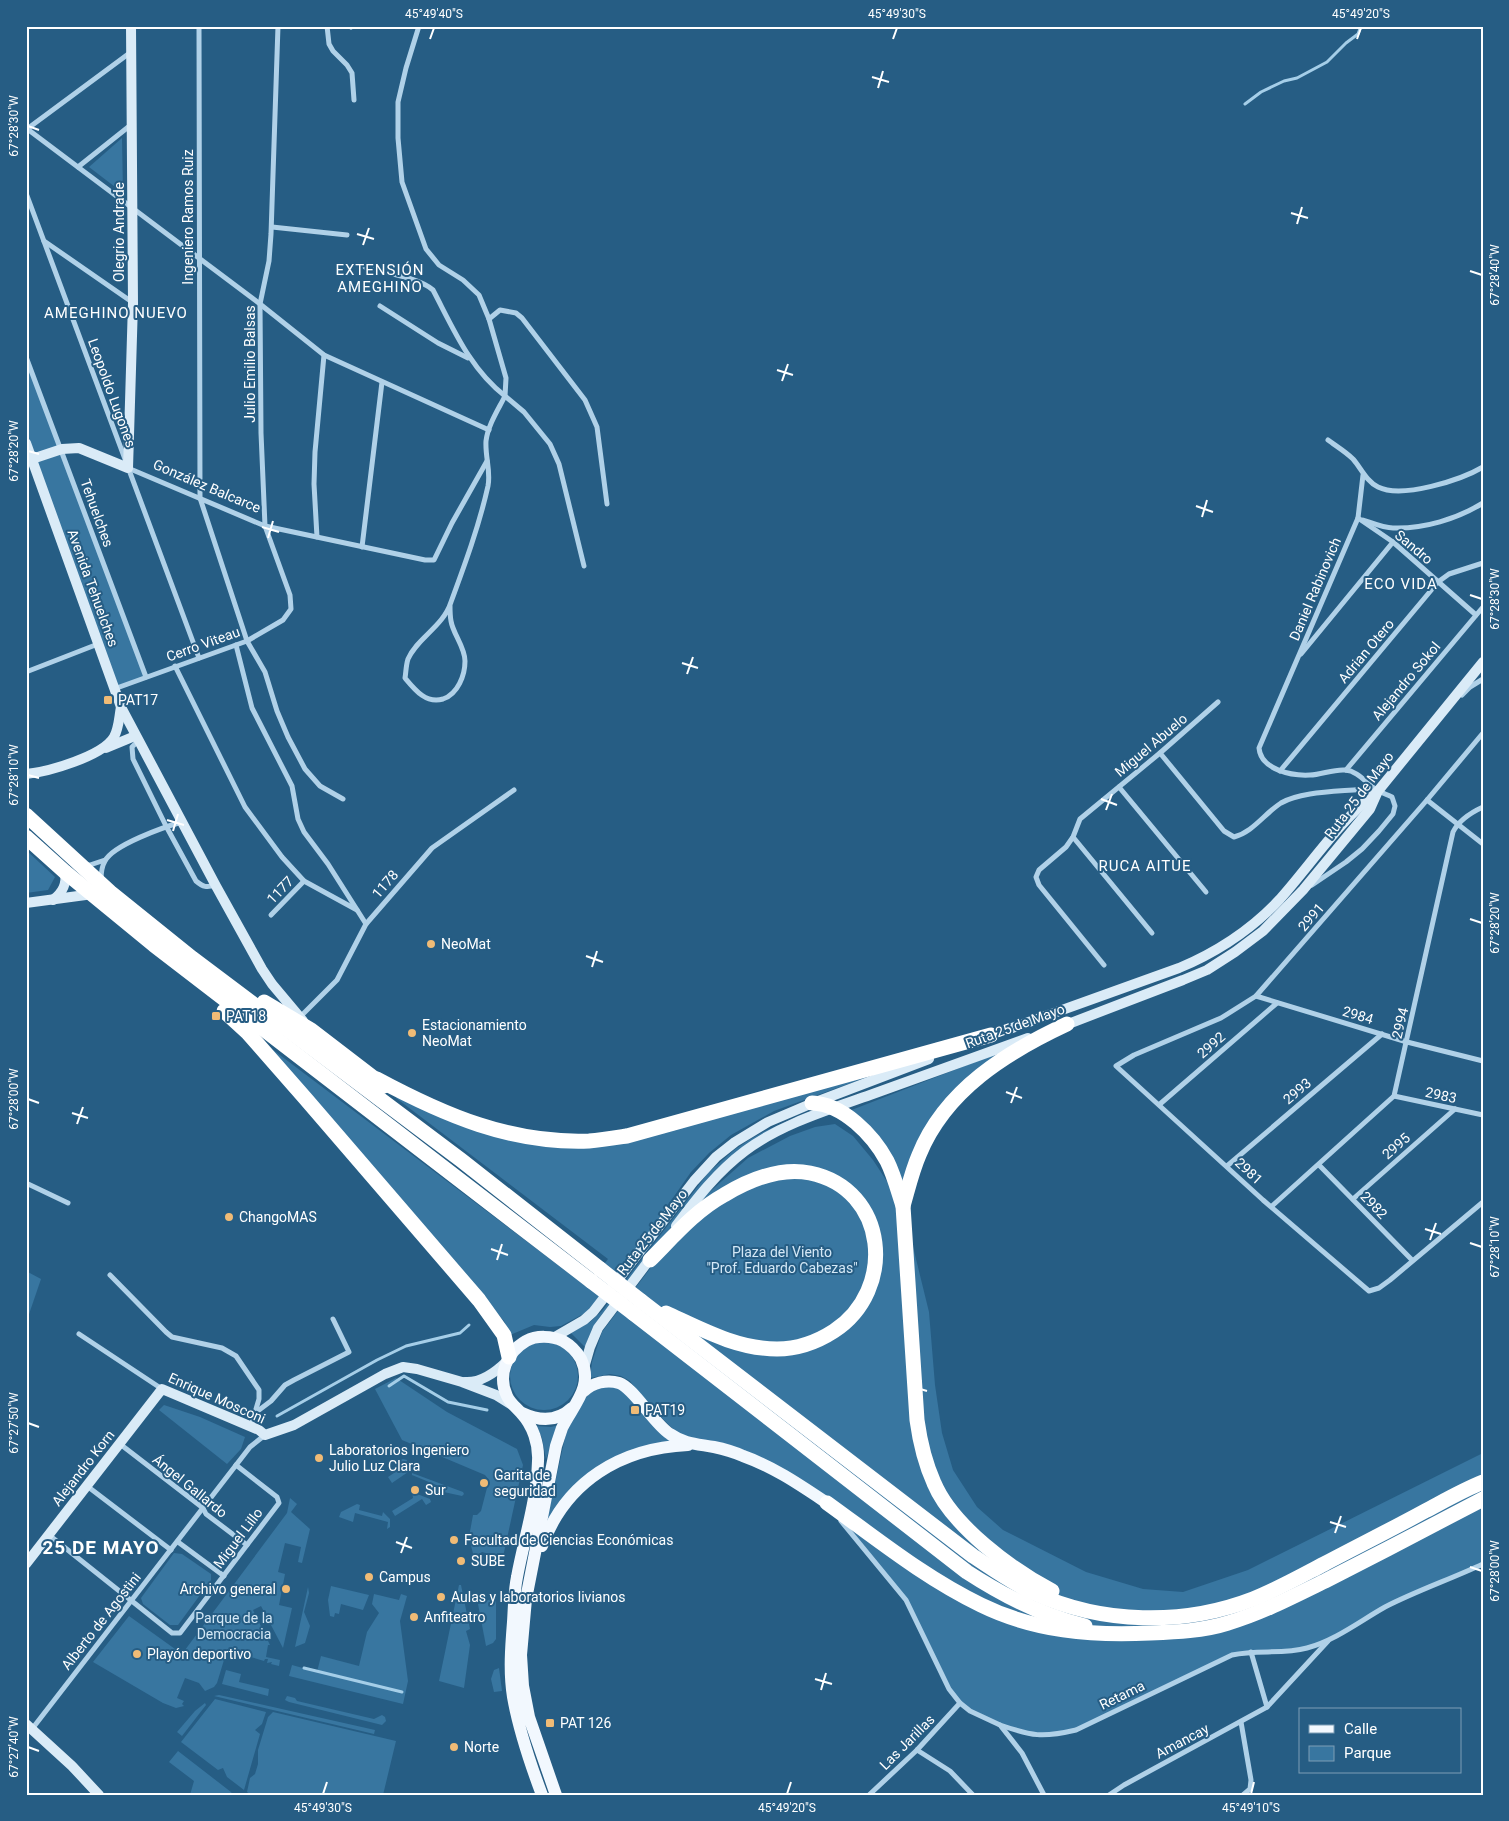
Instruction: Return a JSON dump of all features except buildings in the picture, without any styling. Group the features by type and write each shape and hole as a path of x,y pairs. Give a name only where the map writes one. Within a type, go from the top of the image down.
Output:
{"highway":[{"path":"26,815 72,868"},
{"path":"26,836 72,868 96,889 248,1033 492,1316 504,1335 508,1359"},
{"path":"96,889 192,958 461,1160 596,1275"},
{"path":"154,945 596,1275 933,1547 986,1584 1024,1605 1064,1620 1097,1629 1144,1634"},
{"path":"192,958 311,1030 377,1079 461,1160"},
{"path":"903,1206 919,1154 939,1118 953,1101 970,1084 1008,1055 1035,1039 1067,1024"},
{"path":"377,1079 440,1111 481,1127 524,1136 590,1141 627,1136 991,1035"},
{"path":"812,1103 834,1108 863,1130 887,1161 903,1206 917,1420 921,1448 934,1485 947,1505 982,1543 1036,1582 1096,1613"},
{"path":"637,1307 732,1341 757,1347 778,1349 802,1346 822,1338 840,1327 856,1312 868,1293 875,1269 876,1249 873,1230 865,1210 854,1196 827,1178 809,1172 793,1171 773,1174 750,1181 723,1195 689,1222 650,1260"},
{"path":"637,1307 972,1556 1035,1594 1055,1602 1096,1613 1142,1618 1180,1617 1218,1610 1252,1600 1287,1584 1483,1482"},
{"path":"827,1503 924,1574 968,1599 1002,1614 1048,1628 1101,1635 1144,1634 1200,1629 1226,1624 1251,1616 1365,1561 1483,1499"}],"main road":[{"name":"Olegrio Andrade","path":"128,468 134,303 131,26"},
{"name":"Avenida Tehuelches","path":"26,443 121,707 215,885 262,969 272,984 311,1030"},
{"name":"González Balcarce","path":"32,459 62,449 79,448 128,468"},
{"name":"Ruta 25 de Mayo","path":"508,1359 517,1347 528,1340 541,1337 553,1338 584,1320 593,1312 694,1181 716,1157 748,1133 812,1103 991,1035 1180,968 1202,958 1254,924 1278,900 1358,806 1446,708 1483,662"},
{"path":"99,752 114,737 121,707"},
{"path":"26,774 49,771 137,739"},
{"name":"Ruta 25 de Mayo","path":"584,1368 598,1328 705,1188 734,1159 774,1132 834,1108 1067,1024 1207,970 1235,952 1263,930 1303,890 1370,809 1375,789"},
{"path":"54,900 64,886 72,868"},
{"path":"26,903 54,900 96,889"},
{"path":"553,1338 573,1348 580,1357 584,1368 586,1384 584,1391"},
{"path":"462,1382 471,1382 484,1377 496,1370 508,1359"},
{"path":"508,1359 503,1379 504,1389 536,1440 538,1460 537,1479 517,1578 511,1675 513,1699 522,1737 542,1795"},
{"name":"Enrique Mosconi","path":"162,1389 251,1426 265,1435 294,1425 365,1385 397,1368 403,1367 462,1382 496,1394 517,1409"},
{"path":"556,1795 529,1717 523,1686 521,1656 526,1599 556,1446 562,1429 588,1386 597,1383 614,1382 622,1385 631,1392 660,1427 680,1440 729,1451 763,1464 781,1473 827,1503"},
{"name":"Alejandro Korn","path":"26,1564 162,1389"},
{"path":"517,1409 532,1418 545,1420 557,1418 577,1404"},
{"path":"526,1599 538,1557 549,1529 570,1498 582,1485 602,1470 629,1456 664,1447 698,1445"},
{"path":"29,1727 72,1766 99,1795"}],"street":[{"name":"Ingeniero Ramos Ruiz","path":"198,26 200,498 247,641 265,672 277,711 288,737 305,769 320,786 343,799"},
{"name":"Julio Emilio Balsas","path":"278,26 272,227 269,261 260,304 261,433 265,526 290,595 290,609"},
{"path":"328,26 329,44 332,50 348,65 352,73 354,100"},
{"path":"419,26 398,102 398,138 402,182 426,249 438,265 462,280 479,295 489,319 506,378 505,396 488,430 486,442 490,476 479,521 450,605 443,619 416,647 408,660 405,678 416,692 429,699 442,699 449,696 457,689 463,671 465,660 450,620 450,605"},
{"path":"132,52 27,128 260,304 324,355 488,430"},
{"path":"78,167 132,124"},
{"name":"Leopoldo Lugones","path":"26,193 199,658"},
{"path":"272,227 347,235"},
{"path":"44,241 134,303"},
{"path":"365,267 416,280 426,284 433,290 469,358 494,387 524,412 550,444 559,464 584,566"},
{"path":"380,306 438,343 469,358"},
{"path":"489,319 500,310 516,313 522,318 585,400 597,427 607,504"},
{"path":"317,537 314,484 315,452 324,355"},
{"name":"Tehuelches","path":"26,356 146,677"},
{"path":"362,547 382,382"},
{"path":"1328,440 1352,458 1363,475 1379,487 1409,491 1455,480 1472,474 1483,467"},
{"name":"González Balcarce","path":"128,468 265,526 426,560 434,560 452,523 488,460"},
{"name":"Daniel Rabinovich","path":"1280,771 1269,766 1260,755 1259,748 1358,518 1363,475"},
{"path":"1358,518 1392,528 1422,525 1454,517 1483,503"},
{"name":"Sandro","path":"1358,518 1393,542 1476,615"},
{"path":"1297,660 1393,542"},
{"name":"Adrian Otero","path":"1280,771 1438,582 1449,574 1483,563"},
{"name":"Alejandro Sokol","path":"1346,770 1483,607"},
{"name":"Cerro Viteau","path":"114,689 247,641 283,620 290,609"},
{"path":"26,672 98,644"},
{"path":"236,645 252,708 292,786 298,819 304,832 328,864 366,924"},
{"path":"175,666 245,807 282,857 304,881 357,910"},
{"path":"1446,708 1470,687 1483,679"},
{"name":"Miguel Abuelo","path":"1104,965 1039,884 1036,877 1039,870 1066,847 1073,837 1080,818 1160,753 1218,702"},
{"name":"2991","path":"1116,1066 1134,1055 1221,1018 1256,996 1483,733"},
{"path":"137,739 132,747 133,759 166,826 196,881 202,886 209,887 215,885"},
{"path":"1160,753 1224,831 1234,837 1244,834 1280,804 1292,798 1336,791 1375,789"},
{"path":"1280,771 1291,774 1310,775 1346,770 1363,777 1375,789 1392,797 1395,806 1393,814 1362,848 1303,890"},
{"path":"1119,787 1206,892"},
{"name":"1178","path":"299,1017 337,980 366,924 432,848 514,790"},
{"path":"1427,800 1483,844"},
{"path":"1457,824 1472,812 1483,807"},
{"path":"72,868 105,860 114,852 140,837 166,826 182,822"},
{"name":"2994","path":"1394,1096 1453,832 1457,824"},
{"path":"1073,837 1152,933"},
{"path":"96,889 105,860"},
{"name":"1177","path":"271,914 304,881"},
{"name":"2984","path":"1256,996 1407,1042 1483,1061"},
{"name":"2992","path":"1160,1104 1277,1003"},
{"name":"2993","path":"1227,1166 1382,1034"},
{"name":"2981","path":"1116,1066 1160,1104 1263,1200 1369,1291 1378,1288 1390,1280 1412,1260"},
{"path":"1272,1206 1394,1096"},
{"name":"2983","path":"1394,1096 1483,1115"},
{"name":"2995","path":"1352,1199 1455,1109"},
{"name":"2982","path":"1319,1165 1412,1260"},
{"path":"26,1183 68,1203"},
{"path":"1412,1260 1483,1202"},
{"path":"110,1275 172,1337 222,1348 236,1356 259,1390 259,1399 251,1426"},
{"path":"255,1413 294,1380 349,1352 333,1319"},
{"name":"Enrique Mosconi","path":"79,1334 162,1389"},
{"name":"Alberto de Agostini","path":"29,1727 178,1542 250,1447 265,1435"},
{"name":"Ángel Gallardo","path":"120,1444 203,1508 206,1514 247,1545"},
{"name":"Miguel Lillo","path":"131,1601 172,1633 180,1633 184,1629 279,1503 278,1497 236,1465"},
{"path":"87,1486 171,1550"},
{"path":"827,1503 906,1600 949,1689 960,1703 1000,1725 1022,1753 1044,1795"},
{"path":"49,1535 131,1601"},
{"path":"178,1542 224,1576"},
{"path":"1330,1639 1386,1607 1483,1564"},
{"name":"Retama","path":"1000,1725 1031,1734 1048,1736 1076,1730 1232,1655 1251,1652 1290,1652 1330,1639"},
{"name":"Amancay","path":"1109,1795 1267,1707 1330,1639"},
{"path":"1251,1652 1267,1707"},
{"name":"Las Jarillas","path":"869,1795 917,1750 960,1703"},
{"path":"1240,1722 1251,1780 1250,1789 1243,1795"},
{"path":"917,1750 950,1771 973,1795"}],"green space":[{"path":"122,138 123,193 89,167"},
{"path":"26,357 146,677 114,689 26,443"},
{"path":"26,850 55,877 48,890 26,893"},
{"path":"256,1037 587,1287 608,1259 396,1098 400,1092 453,1118 583,1143 911,1061 774,1111 731,1135 709,1153 691,1172 629,1261 598,1301 585,1313 561,1326 534,1325 510,1335 504,1321"},
{"path":"1003,1051 984,1067 903,1185 849,1111"},
{"path":"822,1106 766,1134 712,1176 599,1318 592,1329 585,1347 571,1333 590,1322 602,1311 708,1173 734,1150 749,1140"},
{"name":"Plaza del Viento \"Prof. Eduardo Cabezas\"","path":"835,1124 853,1136 873,1160 903,1206 929,1312 935,1385 942,1433 953,1470 977,1507 1003,1530 1086,1572 1143,1589 1183,1592 1248,1570 1483,1453 1483,1564 1386,1607 1330,1639 1309,1647 1240,1653 1076,1730 1031,1735 970,1711 949,1689 906,1600 856,1539 805,1484 678,1434 645,1401 630,1381 621,1376 610,1374 590,1378 592,1362 602,1332 705,1196 748,1158 790,1136 815,1127"},
{"path":"26,1271 41,1279 26,1323"},
{"path":"544,1342 557,1344 568,1352 576,1363 578,1376 576,1389 568,1400 557,1408 544,1410 531,1408 520,1400 512,1389 510,1376 512,1363 520,1352 531,1344"},
{"path":"396,1378 447,1412 517,1449 523,1465 501,1566 493,1563 489,1554 482,1552 474,1558 469,1537 473,1515 477,1515 481,1511 489,1480 485,1475 402,1440 375,1389"},
{"path":"603,1387 618,1387 677,1443 609,1461 544,1533 567,1429 585,1398 592,1391"},
{"path":"164,1405 200,1417 245,1437 241,1449 227,1464 159,1410"},
{"path":"559,1425 546,1459 542,1438 536,1426 551,1427"},
{"path":"400,1460 407,1460 405,1468 411,1470 392,1483 388,1477 403,1467"},
{"path":"412,1473 464,1494 462,1496 439,1491 441,1487 412,1475"},
{"path":"412,1492 430,1499 431,1502 426,1505 422,1499 395,1516 392,1511 413,1498"},
{"name":"Parque de la Democracia","path":"290,1498 297,1504 291,1512 310,1529 302,1563 298,1562 301,1547 285,1543 278,1572 285,1574 279,1605 292,1608 283,1648 261,1606 253,1610 270,1645 268,1645 266,1657 280,1660 279,1666 271,1664 272,1662 267,1663 268,1659 264,1661 227,1650 217,1683 214,1687 205,1691 199,1683 185,1678 177,1698 184,1701 182,1704 184,1706 176,1708 163,1703 93,1662 129,1616 182,1654 287,1513"},
{"path":"357,1504 360,1505 359,1510 382,1516 383,1512 390,1519 390,1527 387,1529 388,1522 355,1513 353,1522 339,1517 341,1512"},
{"path":"174,1553 182,1554 211,1574 211,1580 178,1625 170,1625 143,1604 141,1598"},
{"path":"459,1585 461,1585 470,1629 466,1631 470,1645 464,1688 439,1681"},
{"path":"331,1586 369,1595 363,1610 341,1604 339,1614 335,1613 334,1617 330,1616 328,1600"},
{"path":"308,1587 309,1593 304,1612 310,1626 305,1643 295,1647"},
{"path":"374,1594 399,1600 401,1594 407,1596 400,1621 408,1681 403,1704 289,1676 292,1665 317,1672 321,1656 359,1666 367,1632 379,1613 372,1604"},
{"path":"496,1597 496,1639 493,1643 486,1646 478,1604"},
{"path":"499,1668 502,1691 494,1692 491,1679 494,1670"},
{"path":"226,1670 241,1674 239,1682 269,1689 268,1696 222,1684"},
{"path":"219,1695 375,1730 374,1734 214,1696"},
{"path":"287,1696 295,1698 297,1701 374,1719 382,1715 386,1721 382,1725 289,1702 285,1700"},
{"path":"215,1699 266,1712 262,1724 255,1730 260,1734 244,1790 227,1777 223,1768 218,1770 181,1742"},
{"path":"205,1703 206,1705 182,1736 177,1732 195,1711"},
{"path":"273,1712 396,1741 383,1795 251,1795 247,1792 250,1778 255,1774 258,1764 258,1750 268,1717"},
{"path":"178,1751 233,1795 190,1795 194,1781 169,1762"}],"waterway":[{"path":"1245,104 1261,92 1284,81 1297,78 1327,62 1358,34 1361,26"},
{"path":"277,1416 377,1360 406,1346 460,1333 469,1325"},
{"path":"389,1386 404,1376 448,1402 487,1410"},
{"path":"304,1668 402,1692"}],"place":[{"name":"PAT17","path":"108,700"},
{"name":"NeoMat","path":"431,944"},
{"name":"PAT18","path":"216,1016"},
{"name":"Estacionamiento NeoMat","path":"412,1033"},
{"name":"ChangoMAS","path":"229,1217"},
{"name":"PAT19","path":"635,1410"},
{"name":"Laboratorios Ingeniero Julio Luz Clara","path":"319,1458"},
{"name":"Garita de seguridad","path":"484,1483"},
{"name":"Sur","path":"415,1490"},
{"name":"Facultad de Ciencias Económicas","path":"454,1540"},
{"name":"SUBE","path":"461,1561"},
{"name":"Campus","path":"369,1577"},
{"name":"Archivo general","path":"286,1589"},
{"name":"Aulas y laboratorios livianos","path":"441,1597"},
{"name":"Anfiteatro","path":"414,1617"},
{"name":"Playón deportivo","path":"137,1654"},
{"name":"PAT 126","path":"550,1723"},
{"name":"Norte","path":"454,1747"}],"district":[{"name":"EXTENSIÓN AMEGHINO","path":"380,278"},
{"name":"AMEGHINO NUEVO","path":"116,313"},
{"name":"ECO VIDA","path":"1401,584"},
{"name":"RUCA AITUE","path":"1145,866"},
{"name":"25 DE MAYO","path":"101,1547"}]}
